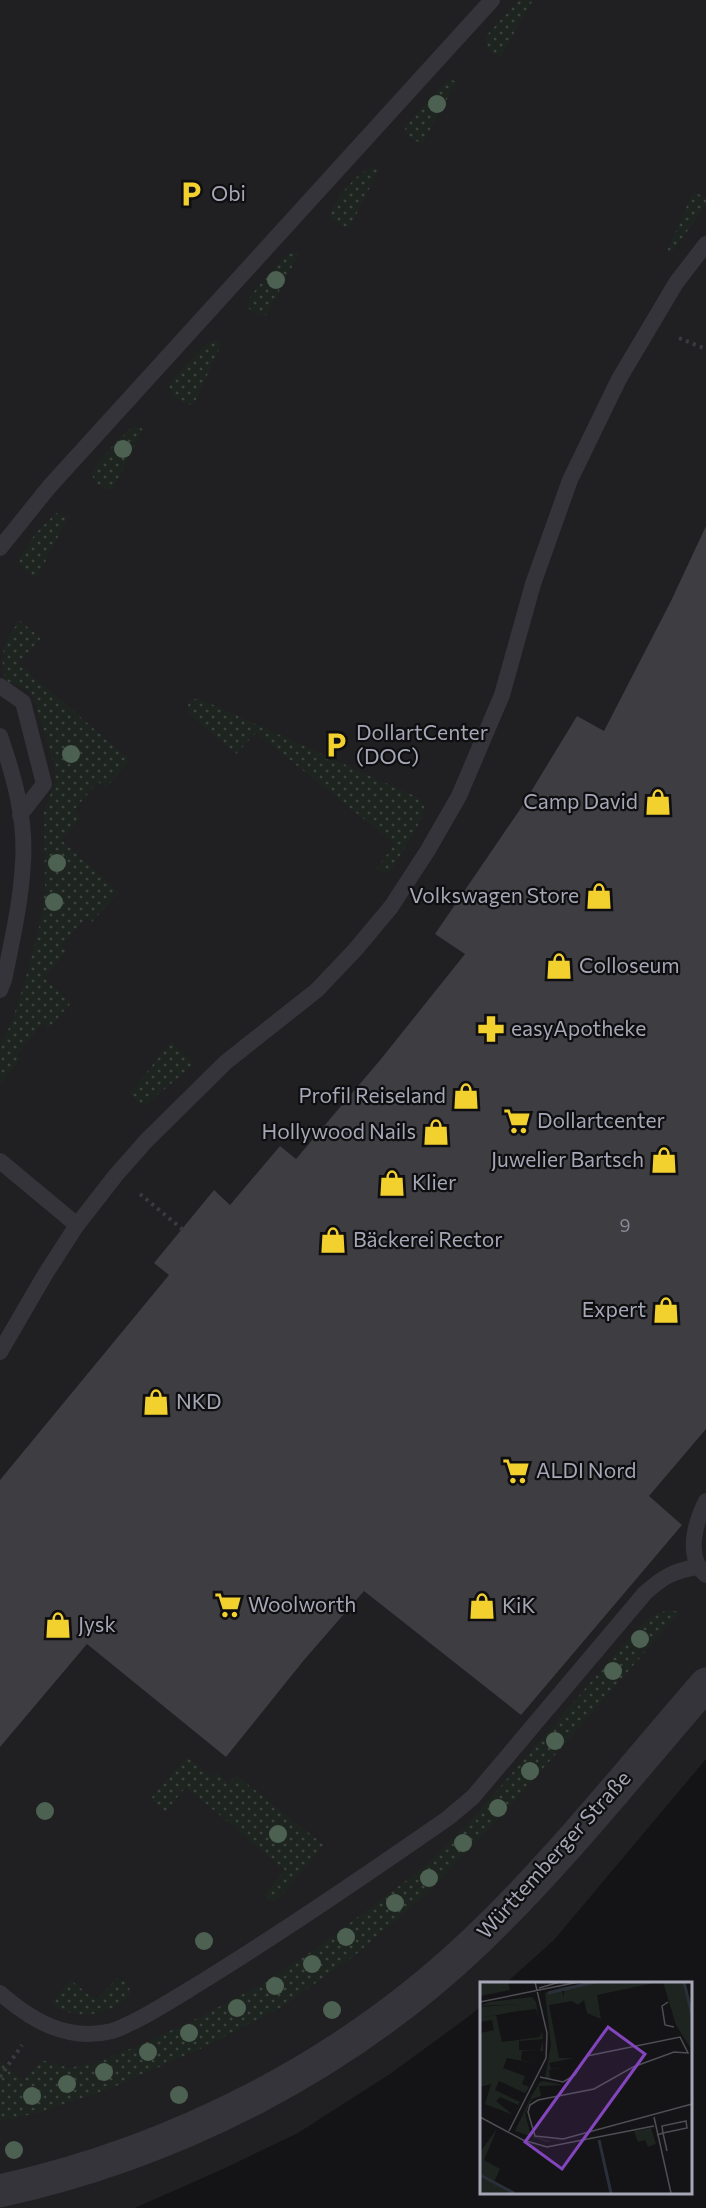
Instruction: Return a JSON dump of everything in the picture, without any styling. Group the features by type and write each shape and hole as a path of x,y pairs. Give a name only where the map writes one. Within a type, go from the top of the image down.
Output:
{"street":[{"name":"Württemberger Straße","path":"0,2191 92,2167 141,2150 207,2122 265,2093 325,2058 377,2022 423,1987 475,1942 525,1893 706,1684"}],"lane":[{"path":"0,548 49,487 492,0"},
{"path":"0,1352 76,1225 116,1175 226,1062 317,990 391,907 428,850 463,787 502,695 533,584 570,480 619,379 676,283 706,244"},
{"path":"0,686 23,702 44,784 20,815"},
{"path":"0,736 17,790 23,861 18,910 0,990"},
{"path":"0,1161 76,1225"},
{"path":"0,1993 38,2022 68,2031 97,2033 113,2031 150,2013 278,1935 448,1818 473,1797 645,1593 663,1577 679,1570 701,1571 693,1548 697,1518 706,1501"}],"path":[{"path":"116,1175 182,1228"},
{"path":"0,2077 38,2022"}],"shaded area":[{"path":"0,0 706,0 706,1759 554,1940 507,1982 480,1982 480,2007 472,2014 390,2074 298,2133 135,2208 0,2208"},
{"path":"519,0 533,0 501,56 490,52 485,42 487,35"},
{"path":"457,81 422,144 408,135 405,127 445,82"},
{"path":"372,168 379,169 349,229 334,221 330,217 331,211 340,196 360,174"},
{"path":"693,192 703,196 706,205 673,251 667,251"},
{"path":"296,252 299,254 265,317 251,311 247,306 251,295 284,257"},
{"path":"215,340 222,343 193,406 174,397 169,387 171,381 202,347"},
{"path":"134,426 143,429 112,491 96,483 93,478 94,473 109,450"},
{"path":"56,513 68,517 37,578 23,569 19,559 35,534"},
{"path":"20,621 41,638 18,663 130,760 106,788 98,782 74,810 81,817 61,840 119,892 92,922 86,918 61,946 67,951 44,978 71,1003 48,1029 42,1024 17,1055 21,1059 0,1085 0,1046 11,1024 39,928 45,886 44,811 55,783 55,768 33,696 25,688 5,681 4,649 9,635"},
{"path":"198,698 419,798 424,806 424,815 390,872 386,873 376,869 395,844 256,733 236,754 189,714 188,705"},
{"path":"171,1042 191,1060 192,1066 147,1104 140,1104 129,1094"},
{"path":"667,1610 680,1612 505,1812 423,1897 354,1956 282,2007 200,2049 109,2089 37,2113 0,2121 0,2061 23,2080 42,2060 69,2068 97,2062 142,2044 262,1984 314,1950 424,1867 468,1824 640,1625 652,1616"},
{"path":"187,1757 211,1776 217,1773 229,1783 236,1775 324,1845 281,1896 272,1902 264,1895 285,1870 186,1787 165,1812 154,1802 152,1797"},
{"path":"117,1978 127,1984 130,1994 122,2002 102,2012 81,2015 60,2009 51,2003 71,1980 91,1997 98,1998"}],"building":[{"name":"Dollartcenter","path":"706,526 706,1429 649,1496 682,1525 521,1715 364,1591 304,1660 226,1757 87,1644 0,1747 0,1480 169,1275 154,1263 214,1190 230,1205 280,1146 296,1159 381,1059 465,954 435,934 521,808 577,716 604,731 671,601"}],"place":[{"name":"Obi","path":"191,194"},
{"name":"DollartCenter (DOC)","path":"336,745"},
{"name":"Camp David","path":"658,802"},
{"name":"Volkswagen Store","path":"599,896"},
{"name":"Colloseum","path":"559,966"},
{"name":"easyApotheke","path":"491,1029"},
{"name":"Profil Reiseland","path":"466,1096"},
{"name":"Dollartcenter","path":"517,1121"},
{"name":"Hollywood Nails","path":"436,1132"},
{"name":"Juwelier Bartsch","path":"664,1160"},
{"name":"Klier","path":"392,1183"},
{"name":"Bäckerei Rector","path":"333,1240"},
{"name":"Expert","path":"666,1310"},
{"name":"NKD","path":"156,1402"},
{"name":"ALDI Nord","path":"516,1471"},
{"name":"Woolworth","path":"228,1605"},
{"name":"KiK","path":"482,1606"},
{"name":"Jysk","path":"58,1625"}]}
